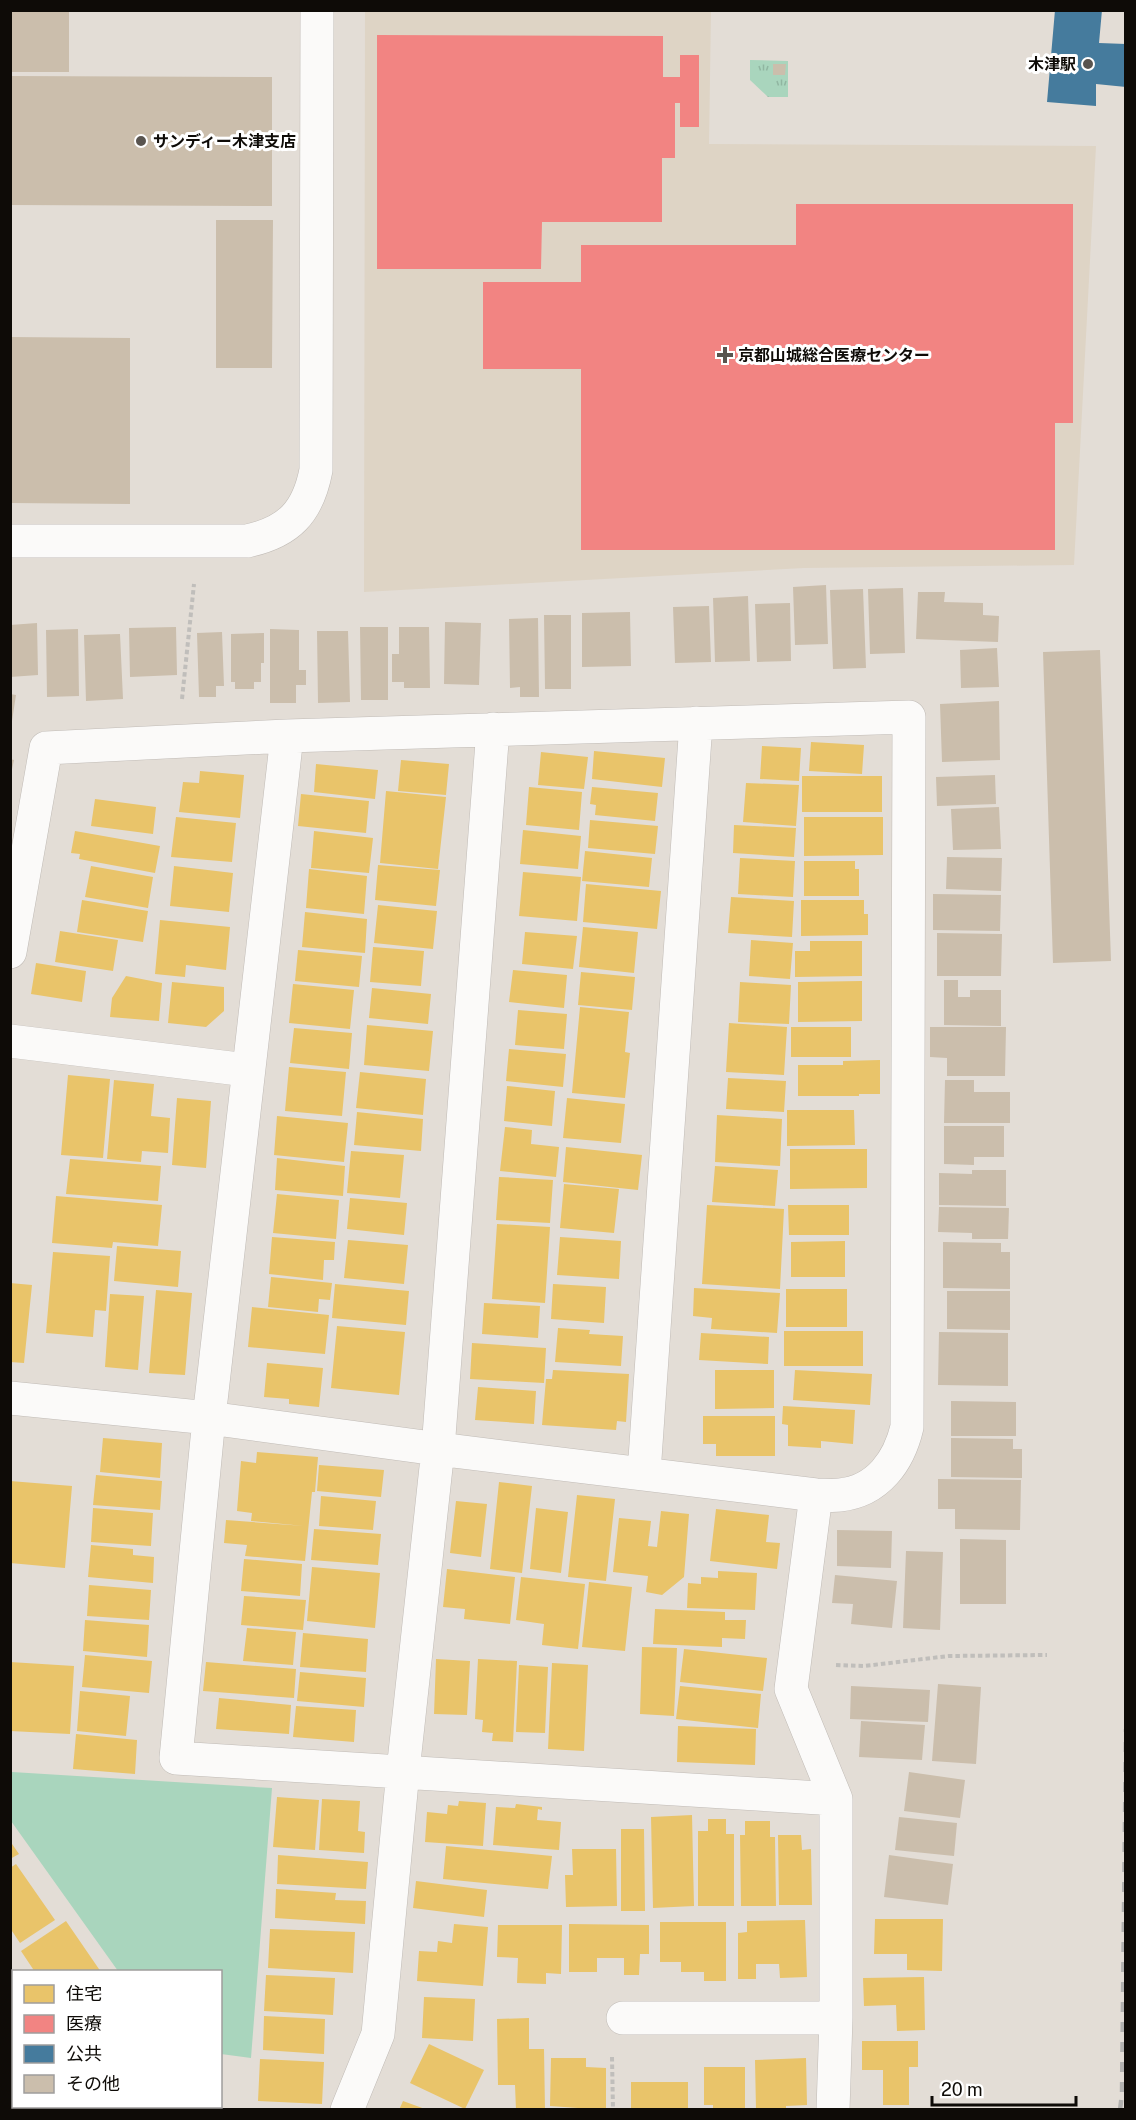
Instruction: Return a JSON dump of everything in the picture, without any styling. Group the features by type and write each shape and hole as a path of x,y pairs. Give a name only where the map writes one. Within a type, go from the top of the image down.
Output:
{"street":[{"path":"10,541 247,541 281,530 305,504 316,470 317,10"},
{"path":"10,952 46,748 287,736 909,717 906,1427 903,1445 895,1461 882,1475 863,1489 840,1495 816,1495 438,1449 209,1418 10,1398"},
{"path":"644,1473 696,723"},
{"path":"347,2109 378,2034 403,1771 438,1449 493,729"},
{"path":"287,736 209,1418 176,1758 836,1799"},
{"path":"10,1041 247,1070"},
{"path":"816,1495 791,1689 836,1799 836,2018 833,2109"},
{"path":"622,2019 836,2018"}],"path":[{"path":"177,741 195,579"},
{"path":"794,1664 864,1666 949,1656 1047,1655"},
{"path":"614,2109 612,2056 622,2019"}],"shaded area":[{"name":"京都山城総合医療センター","path":"365,11 711,11 709,144 1096,146 1074,565 804,568 364,592"}],"green space":[{"path":"750,60 788,61 788,97 768,97 750,80"},
{"path":"12,1772 272,1788 251,2058 222,2054 222,1970 117,1970 11,1821"}],"building: 住宅":[{"path":"811,742 864,745 862,774 809,771"},
{"path":"762,746 801,748 799,781 760,779"},
{"path":"594,751 665,758 662,787 592,779"},
{"path":"541,752 588,757 584,789 538,785"},
{"path":"401,760 449,764 446,795 398,791"},
{"path":"316,764 378,770 375,799 314,792"},
{"path":"200,771 244,775 240,818 179,812 183,782 199,783"},
{"path":"802,776 882,776 882,812 802,812"},
{"path":"746,783 799,785 796,826 743,822"},
{"path":"529,787 582,792 579,830 526,825"},
{"path":"592,787 658,793 655,821 595,815 596,805 590,804"},
{"path":"386,791 446,797 438,869 380,863"},
{"path":"301,794 369,801 366,833 298,826"},
{"path":"95,799 156,807 153,834 91,826"},
{"path":"176,817 236,823 232,862 171,857"},
{"path":"804,817 883,817 883,855 804,856"},
{"path":"590,820 658,826 655,854 588,848"},
{"path":"734,825 796,828 794,857 733,853"},
{"path":"523,830 581,836 578,869 520,864"},
{"path":"75,831 160,846 155,873 79,859 80,854 71,853"},
{"path":"314,831 373,838 369,873 311,868"},
{"path":"585,851 652,858 649,887 582,881"},
{"path":"740,858 795,861 793,897 738,894"},
{"path":"804,861 855,861 855,869 859,869 859,896 804,896"},
{"path":"378,865 440,870 436,906 375,900"},
{"path":"91,866 153,877 148,908 85,897"},
{"path":"174,866 233,873 229,912 170,906"},
{"path":"309,869 367,876 364,914 306,908"},
{"path":"523,872 581,877 577,921 519,916"},
{"path":"586,884 661,891 657,929 583,922"},
{"path":"731,897 794,901 792,937 728,933"},
{"path":"82,900 148,911 143,942 77,932"},
{"path":"801,900 864,900 864,914 868,914 868,935 801,936"},
{"path":"378,905 437,911 433,949 374,943"},
{"path":"305,912 367,919 365,953 302,947"},
{"path":"160,920 230,927 226,970 186,965 185,977 155,974"},
{"path":"583,927 638,932 634,973 579,967"},
{"path":"60,931 118,940 113,971 55,962"},
{"path":"525,932 577,936 573,969 522,964"},
{"path":"751,940 793,943 790,979 749,976"},
{"path":"810,941 862,941 862,976 795,977 795,951 810,951"},
{"path":"373,947 424,951 421,986 370,982"},
{"path":"298,950 362,956 359,987 295,981"},
{"path":"36,963 86,971 82,1002 31,994"},
{"path":"513,970 567,975 564,1008 509,1002"},
{"path":"581,972 635,977 632,1010 578,1005"},
{"path":"126,976 162,983 159,1021 110,1017 112,998"},
{"path":"862,981 862,1021 798,1022 798,982"},
{"path":"172,982 224,987 224,1011 206,1027 168,1023"},
{"path":"740,982 791,985 789,1024 738,1022"},
{"path":"293,984 354,990 350,1029 289,1023"},
{"path":"372,988 431,994 428,1024 369,1018"},
{"path":"580,1007 629,1012 625,1052 630,1053 625,1098 572,1093"},
{"path":"518,1010 567,1014 564,1049 515,1045"},
{"path":"729,1023 787,1027 784,1075 726,1072"},
{"path":"367,1025 433,1031 429,1071 364,1065"},
{"path":"791,1027 851,1027 851,1057 791,1057"},
{"path":"294,1028 352,1033 349,1069 290,1063"},
{"path":"509,1049 566,1054 563,1087 506,1081"},
{"path":"880,1060 880,1094 798,1096 798,1065 843,1065 843,1061"},
{"path":"289,1067 346,1072 342,1116 285,1111"},
{"path":"360,1072 426,1079 423,1115 356,1108"},
{"path":"68,1075 110,1079 103,1158 61,1155"},
{"path":"728,1078 786,1081 784,1112 726,1109"},
{"path":"114,1080 154,1084 151,1116 170,1118 168,1153 142,1151 141,1162 107,1159"},
{"path":"507,1086 555,1091 552,1126 504,1121"},
{"path":"177,1098 211,1101 206,1168 172,1165"},
{"path":"567,1098 625,1104 621,1143 563,1138"},
{"path":"787,1110 854,1110 855,1145 787,1146"},
{"path":"357,1112 423,1119 421,1151 354,1145"},
{"path":"717,1115 782,1119 780,1166 715,1162"},
{"path":"277,1116 348,1123 344,1162 274,1155"},
{"path":"505,1127 532,1130 531,1144 559,1147 556,1177 500,1171"},
{"path":"566,1147 642,1155 638,1190 563,1182"},
{"path":"790,1149 867,1149 867,1188 790,1189"},
{"path":"351,1151 404,1155 400,1198 347,1193"},
{"path":"277,1158 345,1166 343,1196 275,1190"},
{"path":"70,1159 161,1166 158,1201 66,1194"},
{"path":"715,1166 778,1170 775,1206 712,1202"},
{"path":"499,1177 553,1180 550,1223 496,1220"},
{"path":"564,1184 619,1189 614,1233 560,1228"},
{"path":"277,1194 339,1200 336,1239 273,1233"},
{"path":"56,1196 162,1205 158,1246 113,1242 112,1248 52,1243"},
{"path":"350,1198 407,1203 404,1235 347,1229"},
{"path":"707,1205 784,1209 780,1289 702,1284"},
{"path":"788,1205 849,1205 849,1235 789,1235"},
{"path":"497,1224 550,1227 545,1303 492,1299"},
{"path":"272,1237 335,1242 334,1260 324,1260 323,1280 269,1274"},
{"path":"560,1237 621,1241 619,1279 557,1275"},
{"path":"348,1240 408,1245 404,1284 344,1278"},
{"path":"845,1241 845,1277 791,1277 791,1242"},
{"path":"117,1246 181,1251 178,1287 114,1281"},
{"path":"53,1252 110,1256 106,1311 95,1310 93,1337 46,1333"},
{"path":"271,1277 332,1283 330,1300 319,1299 318,1312 268,1307"},
{"path":"10,1283 32,1285 24,1363 10,1362"},
{"path":"335,1284 409,1291 406,1325 332,1318"},
{"path":"553,1284 606,1287 604,1323 551,1319"},
{"path":"694,1288 780,1293 777,1333 711,1329 712,1318 693,1316"},
{"path":"786,1289 847,1289 847,1327 786,1327"},
{"path":"156,1290 192,1293 185,1375 149,1373"},
{"path":"110,1294 144,1296 138,1370 105,1367"},
{"path":"484,1303 540,1306 538,1338 482,1334"},
{"path":"252,1307 329,1315 325,1354 248,1347"},
{"path":"337,1326 405,1332 399,1395 331,1388"},
{"path":"558,1328 590,1330 589,1334 623,1336 621,1366 555,1362"},
{"path":"784,1331 863,1331 863,1366 784,1366"},
{"path":"701,1333 769,1337 768,1364 699,1360"},
{"path":"472,1343 546,1348 544,1383 470,1379"},
{"path":"267,1363 323,1368 319,1407 289,1404 289,1399 264,1397"},
{"path":"553,1370 629,1374 626,1422 617,1421 616,1430 542,1425 546,1379 552,1379"},
{"path":"715,1370 774,1370 774,1408 715,1409"},
{"path":"795,1370 872,1374 870,1405 793,1400"},
{"path":"478,1387 536,1391 534,1424 475,1420"},
{"path":"783,1406 855,1410 853,1444 821,1441 821,1448 788,1446 788,1425 782,1424"},
{"path":"703,1416 775,1416 775,1456 716,1456 716,1444 703,1444"},
{"path":"103,1438 162,1443 160,1478 100,1472"},
{"path":"257,1452 318,1457 305,1561 245,1556 247,1545 224,1543 226,1520 304,1526 251,1521 252,1513 237,1511 241,1461 256,1463"},
{"path":"319,1465 384,1470 381,1497 317,1491"},
{"path":"96,1475 162,1481 160,1510 93,1505"},
{"path":"10,1481 72,1486 65,1568 10,1563"},
{"path":"499,1482 532,1486 522,1573 490,1569"},
{"path":"577,1495 615,1499 606,1581 568,1577"},
{"path":"321,1496 376,1501 373,1530 319,1526"},
{"path":"456,1501 487,1504 481,1557 450,1553"},
{"path":"93,1508 153,1513 151,1546 91,1542"},
{"path":"536,1508 568,1512 561,1573 530,1569"},
{"path":"716,1509 769,1515 766,1542 780,1543 777,1569 710,1561"},
{"path":"661,1511 689,1514 684,1577 662,1595 646,1592 648,1576 613,1572 619,1518 651,1521 648,1546 657,1547"},
{"path":"314,1529 381,1534 378,1565 311,1560"},
{"path":"91,1545 133,1549 133,1555 154,1557 153,1583 88,1577"},
{"path":"244,1559 302,1564 300,1596 241,1591"},
{"path":"312,1567 380,1573 375,1628 307,1621"},
{"path":"447,1569 515,1577 510,1624 464,1619 465,1609 443,1607"},
{"path":"718,1571 757,1573 755,1610 687,1608 688,1583 701,1584 701,1577 718,1578"},
{"path":"521,1577 585,1584 578,1649 542,1645 544,1624 516,1620"},
{"path":"589,1582 632,1587 625,1651 582,1647"},
{"path":"89,1585 151,1590 149,1620 87,1616"},
{"path":"244,1596 306,1600 303,1630 241,1625"},
{"path":"655,1609 725,1612 725,1620 746,1620 745,1639 722,1638 722,1647 653,1644"},
{"path":"85,1620 149,1625 147,1657 83,1651"},
{"path":"247,1628 296,1632 293,1665 243,1661"},
{"path":"303,1633 368,1639 366,1672 300,1667"},
{"path":"642,1647 677,1648 674,1716 640,1714"},
{"path":"684,1649 767,1658 763,1691 680,1682"},
{"path":"85,1655 152,1661 149,1693 82,1687"},
{"path":"436,1659 470,1661 467,1715 434,1714"},
{"path":"478,1659 517,1661 513,1742 492,1741 493,1733 482,1732 483,1720 475,1719"},
{"path":"10,1662 74,1666 70,1734 10,1731"},
{"path":"206,1662 296,1669 294,1698 203,1691"},
{"path":"552,1663 588,1665 584,1751 548,1749"},
{"path":"519,1665 548,1667 545,1733 516,1732"},
{"path":"300,1672 366,1678 364,1707 297,1701"},
{"path":"680,1686 761,1694 758,1728 676,1719"},
{"path":"80,1691 130,1696 126,1736 77,1731"},
{"path":"219,1698 291,1705 289,1734 216,1729"},
{"path":"296,1706 356,1710 354,1742 293,1737"},
{"path":"678,1726 756,1729 755,1765 677,1762"},
{"path":"76,1734 137,1740 135,1774 73,1769"},
{"path":"277,1797 319,1800 315,1850 273,1847"},
{"path":"322,1799 360,1801 358,1831 365,1832 364,1853 319,1850"},
{"path":"459,1801 486,1803 483,1846 425,1842 427,1812 447,1814 448,1805 458,1806"},
{"path":"516,1804 542,1807 542,1810 538,1809 537,1820 561,1822 559,1850 493,1845 496,1807 515,1808"},
{"path":"692,1815 694,1906 653,1908 651,1817"},
{"path":"708,1819 726,1819 726,1834 734,1834 734,1906 698,1906 698,1831 708,1831"},
{"path":"745,1821 770,1821 770,1837 775,1837 776,1906 741,1906 740,1835 745,1835"},
{"path":"621,1829 644,1829 645,1911 621,1911"},
{"path":"778,1835 801,1835 802,1850 811,1849 812,1905 779,1905"},
{"path":"10,1841 19,1854 10,1859"},
{"path":"446,1846 552,1856 548,1889 443,1879"},
{"path":"572,1849 616,1849 617,1906 566,1907 565,1875 573,1875"},
{"path":"278,1855 368,1862 366,1889 277,1884"},
{"path":"16,1864 55,1920 20,1943 10,1928 10,1868"},
{"path":"416,1881 487,1890 484,1917 413,1908"},
{"path":"276,1889 336,1893 335,1900 366,1901 365,1924 275,1918"},
{"path":"875,1919 943,1919 942,1971 907,1970 907,1954 874,1954"},
{"path":"805,1920 807,1977 780,1978 779,1964 756,1964 756,1979 738,1979 738,1933 747,1932 747,1921"},
{"path":"66,1921 100,1970 34,1970 21,1951"},
{"path":"660,1922 726,1922 726,1981 704,1981 704,1972 681,1972 681,1962 660,1962"},
{"path":"454,1924 488,1927 483,1986 417,1981 419,1951 437,1952 438,1941 452,1943"},
{"path":"569,1924 649,1925 649,1954 640,1954 639,1975 624,1975 624,1958 597,1958 597,1972 569,1972"},
{"path":"498,1925 562,1925 561,1974 546,1973 546,1984 517,1983 518,1958 497,1957"},
{"path":"270,1929 355,1932 353,1973 268,1968"},
{"path":"266,1975 335,1978 333,2015 264,2011"},
{"path":"924,1977 925,2030 897,2031 896,2005 864,2006 863,1978"},
{"path":"424,1997 475,1999 473,2041 422,2038"},
{"path":"264,2016 325,2019 324,2054 263,2050"},
{"path":"529,2018 529,2049 544,2049 545,2110 516,2110 515,2085 498,2085 497,2019"},
{"path":"862,2041 918,2041 918,2067 909,2067 909,2105 883,2105 883,2070 862,2070"},
{"path":"429,2044 484,2070 465,2109 410,2083"},
{"path":"551,2058 586,2058 586,2067 606,2068 606,2110 550,2106"},
{"path":"806,2058 807,2105 786,2106 786,2110 756,2110 755,2060"},
{"path":"260,2059 324,2062 322,2104 258,2101"},
{"path":"10,2060 12,2060 12,2108 20,2108 20,2110 10,2110"},
{"path":"704,2067 745,2067 745,2110 713,2110 713,2105 704,2105"},
{"path":"631,2082 688,2082 688,2110 631,2110"},
{"path":"403,2101 425,2109 425,2110 399,2110"},
{"path":"90,2108 140,2108 139,2110 90,2110"},
{"path":"157,2108 211,2108 211,2110 157,2110"}],"building: 医療":[{"path":"377,35 663,36 663,77 680,77 680,55 699,55 699,127 680,127 680,103 675,103 675,158 662,158 662,222 542,222 541,269 377,269"},
{"path":"796,204 1073,204 1073,423 1055,423 1055,550 581,550 581,369 483,369 483,282 581,282 581,245 796,245"}],"building: 公共":[{"name":"木津駅","path":"1055,10 1102,10 1099,43 1126,44 1126,87 1096,84 1096,106 1047,102"}],"building: その他":[{"path":"10,10 69,10 69,72 10,72"},
{"path":"773,64 786,64 785,75 773,75"},
{"name":"サンディー木津支店","path":"10,76 272,77 272,206 10,205"},
{"path":"216,220 273,220 272,368 216,368"},
{"path":"10,337 130,338 130,504 10,503"},
{"path":"826,585 828,644 795,645 793,587"},
{"path":"903,588 905,653 870,654 868,589"},
{"path":"863,589 866,668 833,669 830,590"},
{"path":"918,592 945,592 944,602 983,603 983,615 999,616 998,642 916,639"},
{"path":"748,596 750,661 715,662 713,598"},
{"path":"790,603 791,661 757,662 755,604"},
{"path":"709,606 711,662 675,663 673,607"},
{"path":"630,612 631,666 582,667 582,613"},
{"path":"544,615 571,615 571,689 545,689"},
{"path":"538,618 539,697 520,697 520,687 510,688 509,619"},
{"path":"445,622 481,623 479,685 444,684"},
{"path":"37,623 38,675 10,677 10,625"},
{"path":"176,627 177,675 130,677 129,628"},
{"path":"360,627 388,627 388,700 361,700"},
{"path":"399,627 429,627 430,688 404,688 404,682 392,682 392,654 399,654"},
{"path":"78,629 79,696 47,697 46,630"},
{"path":"270,629 299,630 299,670 306,670 306,685 296,685 296,703 270,703"},
{"path":"317,631 348,631 350,702 318,703"},
{"path":"222,632 224,686 216,686 216,697 199,697 197,633"},
{"path":"264,633 264,663 261,663 261,682 254,682 254,689 235,689 235,682 231,682 231,634"},
{"path":"120,634 123,699 86,701 84,635"},
{"path":"997,648 999,687 961,688 960,650"},
{"path":"1100,650 1111,961 1053,963 1043,652"},
{"path":"10,694 16,695 12,721 10,720"},
{"path":"999,701 1000,760 942,762 940,704"},
{"path":"10,759 14,760 11,774 10,774"},
{"path":"995,775 996,804 937,806 936,777"},
{"path":"999,807 1001,849 953,850 951,809"},
{"path":"947,857 1002,858 1001,891 946,889"},
{"path":"933,894 1001,895 1000,931 933,930"},
{"path":"937,933 1002,934 1001,976 937,976"},
{"path":"944,980 958,980 958,997 970,997 970,990 1001,990 1001,1026 944,1025"},
{"path":"930,1027 1006,1027 1005,1076 947,1076 947,1058 930,1057"},
{"path":"945,1080 974,1080 974,1092 1010,1092 1010,1123 944,1123"},
{"path":"944,1126 1004,1126 1004,1157 974,1157 974,1165 944,1164"},
{"path":"972,1170 1006,1170 1006,1206 939,1205 939,1173 972,1174"},
{"path":"939,1207 1009,1208 1008,1239 972,1239 972,1233 938,1232"},
{"path":"943,1242 1001,1243 1001,1252 1010,1252 1010,1289 943,1288"},
{"path":"947,1291 1010,1291 1010,1330 947,1329"},
{"path":"939,1332 1008,1333 1008,1386 938,1385"},
{"path":"951,1401 1016,1402 1016,1436 951,1436"},
{"path":"951,1438 1013,1439 1013,1449 1022,1449 1022,1478 951,1477"},
{"path":"938,1479 1021,1480 1020,1530 955,1529 955,1509 938,1509"},
{"path":"837,1530 892,1531 891,1568 837,1566"},
{"path":"960,1539 1006,1540 1006,1604 960,1604"},
{"path":"906,1551 943,1552 940,1630 903,1628"},
{"path":"835,1575 897,1581 892,1628 851,1624 853,1604 832,1603"},
{"path":"938,1684 981,1687 976,1764 932,1761"},
{"path":"851,1686 930,1690 928,1722 850,1719"},
{"path":"861,1721 925,1725 922,1760 859,1757"},
{"path":"909,1772 965,1780 960,1818 904,1811"},
{"path":"899,1817 957,1823 954,1856 895,1850"},
{"path":"889,1855 953,1864 948,1905 884,1897"}],"railway":[{"path":"1122,2092 1126,1729"},
{"path":"1120,2110 1123,2086"}],"place":[{"name":"木津駅","path":"1088,64"},
{"name":"サンディー木津支店","path":"141,141"},
{"name":"京都山城総合医療センター","path":"725,355"}]}
